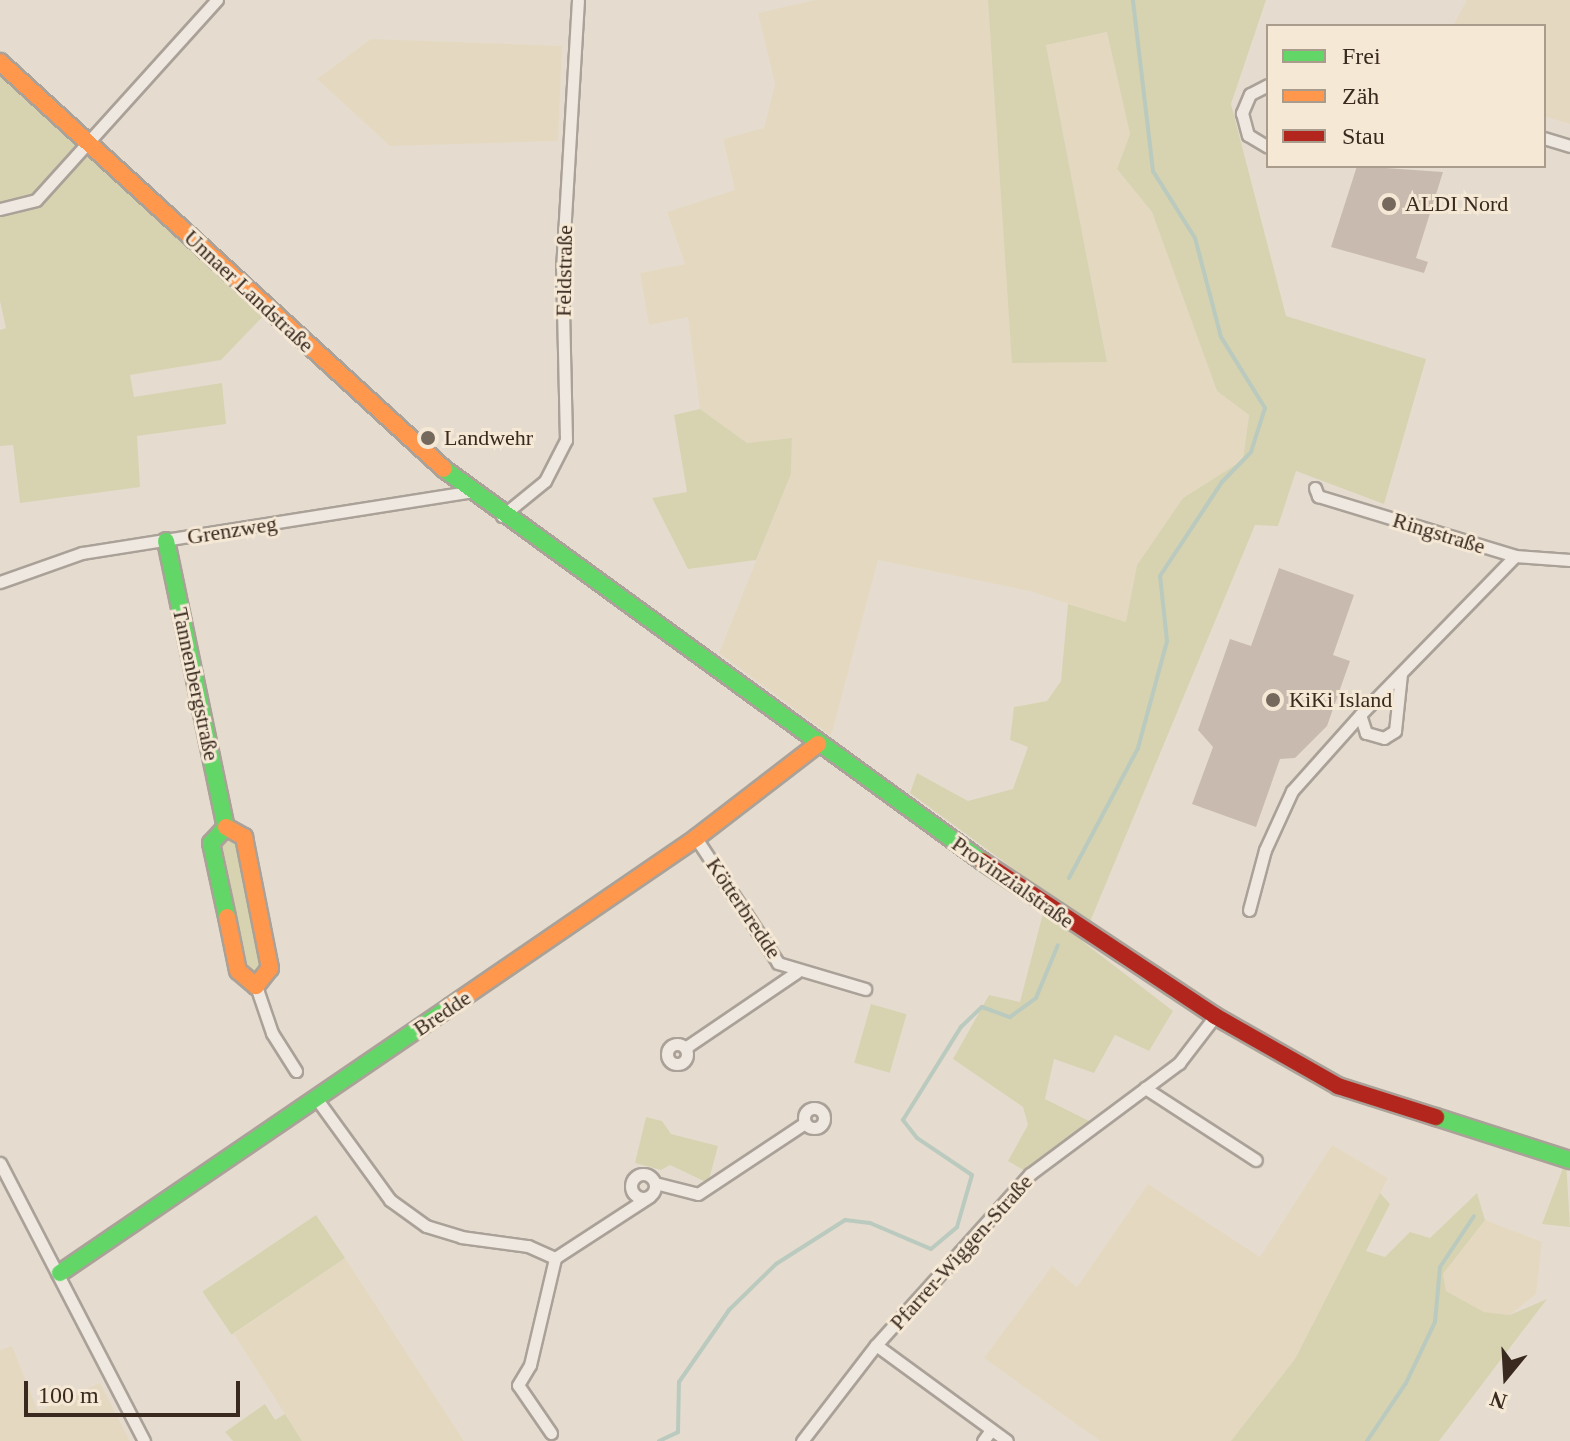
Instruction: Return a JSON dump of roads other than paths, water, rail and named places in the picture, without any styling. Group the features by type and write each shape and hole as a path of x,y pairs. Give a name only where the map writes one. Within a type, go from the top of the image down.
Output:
{"main road":[{"name":"Unnaer Landstraße","path":"0,62 469,492 502,516"},
{"name":"Provinzialstraße","path":"502,516 1055,913 1215,1016 1338,1086 1570,1160"},
{"name":"Tannenbergstraße","path":"166,541 226,827 244,837 270,968 256,986"},
{"name":"Bredde","path":"60,1273 696,838 818,744"},
{"path":"226,827 211,843 238,971 256,986"}],"street":[{"path":"0,209 36,200 217,0"},
{"name":"Feldstraße","path":"502,516 551,474 566,440 562,269 578,0"},
{"path":"1266,86 1250,94 1242,113 1248,135 1266,146"},
{"path":"1546,139 1570,146"},
{"name":"Ringstraße","path":"1315,488 1318,496 1515,556 1570,560"},
{"name":"Grenzweg","path":"0,582 82,553 469,492"},
{"path":"1249,910 1274,826 1292,791 1360,715 1515,556"},
{"path":"1360,715 1366,733 1384,738 1395,731 1401,674"},
{"name":"Kötterbredde","path":"696,838 771,954 797,972 865,989"},
{"name":"Kötterbredde","path":"685,1048 797,972"},
{"path":"256,986 272,1033 296,1071"},
{"name":"Pfarrer-Wiggen-Straße","path":"802,1441 876,1345 1030,1174 1179,1063 1215,1016"},
{"path":"1145,1088 1256,1160"},
{"path":"316,1098 390,1200 412,1218 555,1258"},
{"path":"650,1196 636,1195 632,1181 646,1174 655,1183 698,1194 805,1123"},
{"path":"0,1163 60,1273 144,1441"},
{"path":"551,1433 518,1385 530,1365 555,1258 650,1196 655,1183"},
{"path":"876,1345 1007,1441"},
{"path":"983,1441 991,1430"}],"waterway":[{"path":"1069,878 1138,748 1167,641 1160,576 1222,482 1251,452 1265,408 1221,337 1195,238 1153,171 1133,0"},
{"path":"659,1441 678,1432 679,1382 729,1310 776,1264 845,1220 870,1223 931,1249 957,1227 972,1175 917,1138 903,1120 961,1027 982,1007 1010,1017 1036,998 1058,945"},
{"path":"1367,1441 1406,1383 1435,1322 1440,1267 1474,1216"}],"place":[{"name":"ALDI Nord","path":"1389,204"},
{"name":"Landwehr","path":"428,438"},
{"name":"KiKi Island","path":"1273,700"}]}
